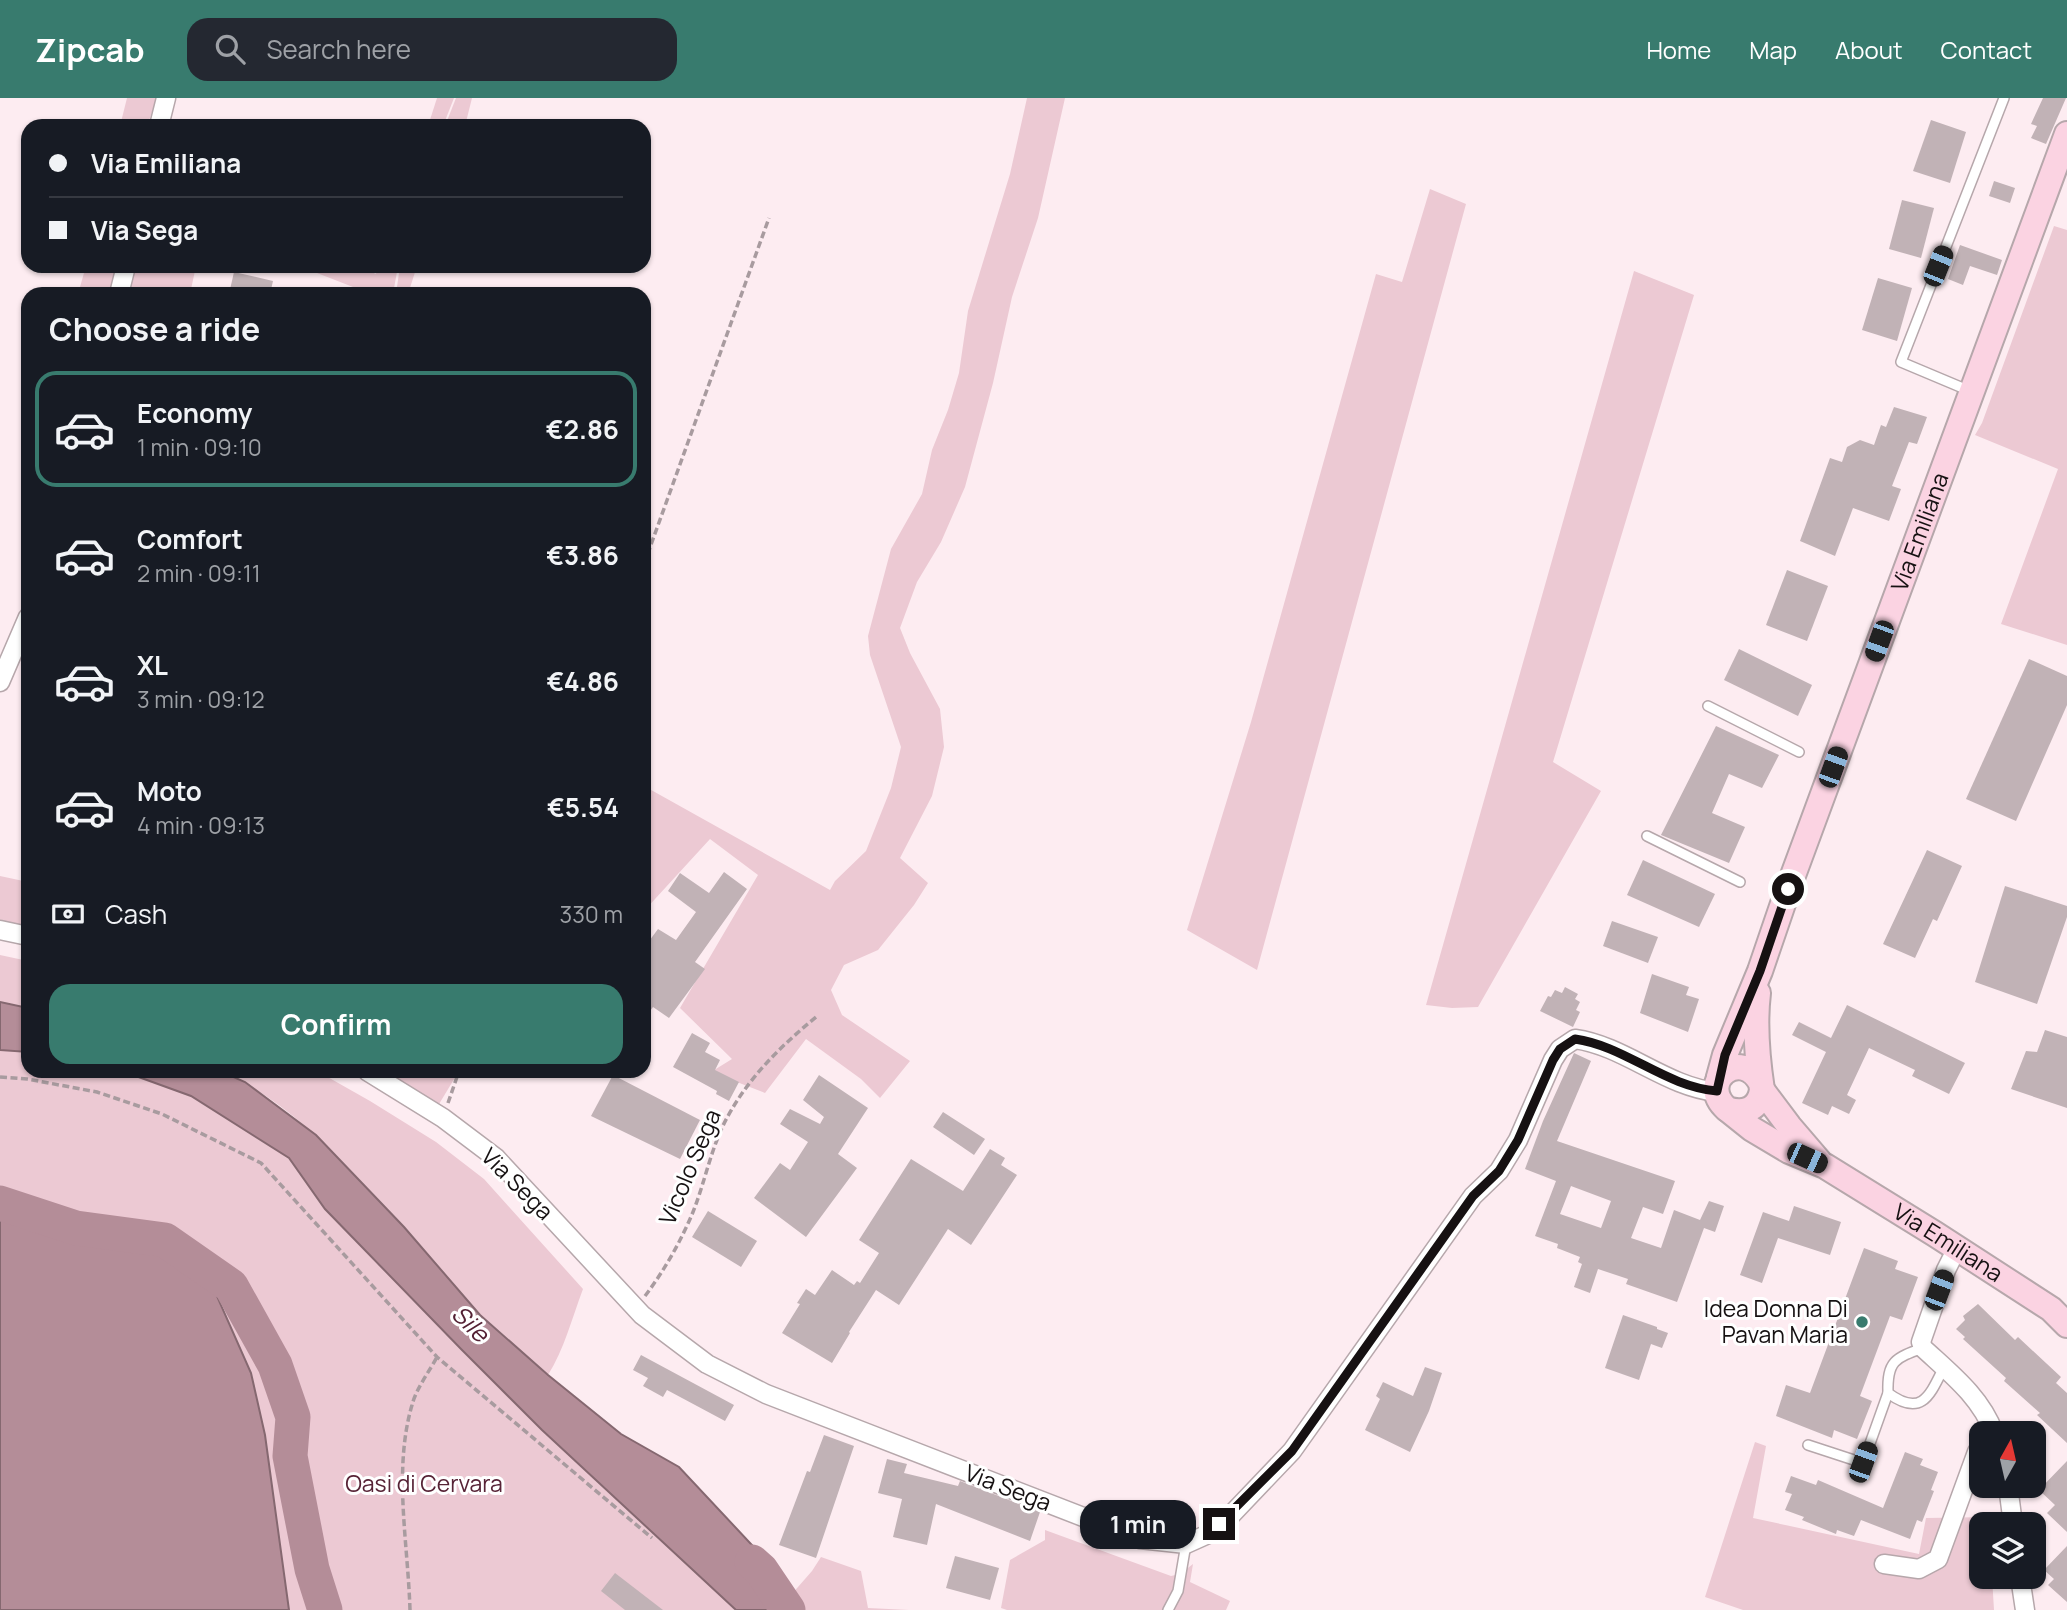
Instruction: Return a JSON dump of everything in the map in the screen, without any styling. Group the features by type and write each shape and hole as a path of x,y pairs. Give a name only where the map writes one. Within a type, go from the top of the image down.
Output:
{"main road":[{"name":"Via Emiliana","path":"2067,134 1760,971 1725,1055 1721,1093 1752,1129 1789,1151 1825,1166 1957,1248 2051,1309 2067,1325"},
{"name":"Via Emiliana","path":"1760,971 1755,1016 1762,1086"},
{"name":"Via Emiliana","path":"1721,1093 1730,1068 1744,1067 1757,1075 1789,1126 1825,1166"},
{"path":"1721,1093 1745,1112 1759,1101 1762,1086"}],"street":[{"path":"161,119 166,98"},
{"path":"0,682 21,633"},
{"path":"0,930 21,934"},
{"path":"1186,1544 1206,1535 1232,1514 1292,1451 1473,1196 1499,1171 1518,1140 1560,1049 1575,1039 1593,1041 1691,1086 1721,1093"},
{"name":"Via Sega","path":"380,1078 443,1118 496,1158 636,1308 707,1363 766,1394 1140,1539 1186,1544"},
{"path":"1957,1248 1931,1310 1921,1342 1923,1348 1960,1381 1980,1406 1988,1421"},
{"path":"1884,1564 1919,1569 1938,1559 1969,1474"},
{"path":"2022,1589 2025,1610"}],"lane":[{"path":"1972,391 1900,362 2004,98"},
{"path":"1708,706 1799,752"},
{"path":"1647,836 1740,883"},
{"path":"1808,1445 1863,1462 1888,1393 1887,1375 1898,1357 1923,1348"},
{"path":"1888,1393 1900,1402 1915,1404 1930,1397 1944,1367"},
{"path":"1168,1610 1178,1591 1186,1544"}],"path":[{"path":"651,545 769,218"},
{"name":"Vicolo Sega","path":"636,1308 658,1278 692,1214 727,1118 756,1073 816,1017"},
{"path":"0,1077 27,1079 97,1092 162,1114 261,1163 437,1357 652,1538"},
{"path":"443,1118 457,1078"},
{"path":"410,1610 401,1485 404,1439 412,1403 437,1357"}],"green space":[{"path":"127,98 157,98 150,119 122,119"},
{"path":"437,98 454,98 446,119 430,119"},
{"path":"456,98 472,98 467,119 448,119"},
{"path":"1027,98 1065,98 1038,218 1012,297 993,383 965,487 941,542 917,582 900,628 910,653 940,709 944,747 932,796 900,858 928,883 878,950 844,965 831,990 842,1015 910,1061 880,1098 861,1079 806,1039 765,1093 711,1072 732,1059 680,1008 758,875 710,839 651,903 651,790 830,890 835,881 866,851 891,788 901,747 870,655 868,636 891,549 922,494 932,450 948,410 959,373 968,311 1010,174"},
{"path":"1430,189 1466,204 1257,970 1187,930 1251,722 1376,274 1402,282"},
{"path":"2054,226 2067,230 2067,645 2001,624 2058,469 1975,435 1982,423"},
{"path":"1634,271 1694,295 1553,762 1601,791 1478,1007 1426,1005"},
{"path":"84,273 194,273 192,287 80,287"},
{"path":"317,273 397,273 394,287 353,287"},
{"path":"399,273 415,273 410,287 397,287"},
{"path":"0,876 21,880 21,930 0,926"},
{"path":"0,955 21,960 21,1006 0,1002"},
{"name":"Oasi di Cervara","path":"0,1050 21,1052 21,1078 141,1078 191,1096 289,1158 310,1188 750,1610 264,1610 189,1272 137,1236 76,1228 0,1202"},
{"path":"234,1078 329,1078 436,1142 484,1179 583,1289 563,1344 548,1375 480,1315 328,1147 259,1091"},
{"path":"386,1078 455,1078 436,1109"},
{"path":"1755,1442 1766,1446 1753,1518 1919,1554 1926,1518 1969,1517 1969,1589 1993,1589 1994,1610 1743,1610 1705,1597"},
{"path":"1045,1530 1171,1576 1180,1574 1193,1564 1190,1582 1230,1601 1226,1610 1001,1608 1010,1560 1045,1540"},
{"path":"821,1557 861,1571 868,1608 909,1610 785,1610 784,1603"}],"water":[{"path":"0,1002 21,1006 21,1052 0,1050"},
{"path":"141,1078 236,1078 316,1135 404,1227 480,1315 621,1434 679,1467 765,1559 785,1610 736,1610 542,1430 462,1350 325,1209 289,1158 191,1096"},
{"path":"0,1202 113,1233 179,1257 213,1287 251,1373 265,1435 289,1610 0,1610"}],"building":[{"path":"2043,98 2066,98 2046,144 2031,138 2037,126 2031,124"},
{"path":"1931,120 1966,132 1950,183 1913,171"},
{"path":"1994,181 2015,188 2010,203 1989,196"},
{"path":"1902,200 1934,208 1921,258 1889,249"},
{"path":"1960,245 2002,260 1997,275 1970,266 1963,285 1948,279"},
{"path":"234,273 273,281 272,287 231,287"},
{"path":"1878,278 1912,288 1897,341 1862,330"},
{"path":"1894,407 1927,417 1917,444 1909,442 1892,486 1901,489 1889,521 1853,508 1835,556 1800,541 1830,458 1842,462 1847,447 1860,440 1874,445 1881,425 1886,427"},
{"path":"1787,570 1828,586 1807,641 1766,625"},
{"path":"1739,649 1812,685 1798,716 1724,680"},
{"path":"2029,659 2067,676 2067,705 2016,821 1966,799"},
{"path":"1716,726 1779,755 1762,788 1729,774 1712,813 1745,827 1729,863 1661,835"},
{"path":"1927,850 1962,866 1937,921 1933,919 1915,958 1883,944"},
{"path":"1643,860 1715,894 1699,927 1627,895"},
{"path":"724,872 747,889 695,962 705,969 669,1018 653,1007 651,1010 651,938 658,929 676,940 696,912 668,891 680,873 709,893"},
{"path":"2005,886 2067,906 2067,917 2037,1004 1975,982"},
{"path":"1612,921 1658,937 1648,963 1603,946"},
{"path":"1652,974 1689,987 1686,995 1699,999 1688,1032 1640,1013"},
{"path":"1565,987 1578,994 1575,999 1580,1002 1576,1010 1580,1012 1573,1027 1540,1011 1548,996 1551,997 1555,990 1562,993"},
{"path":"1847,1005 1965,1063 1949,1094 1912,1076 1915,1070 1869,1048 1847,1095 1856,1100 1849,1114 1832,1106 1828,1115 1802,1103 1826,1052 1792,1035 1799,1022 1831,1038"},
{"path":"2045,1030 2067,1037 2067,1108 2011,1089 2026,1051 2037,1052"},
{"path":"692,1033 710,1043 705,1052 720,1060 715,1070 739,1082 729,1101 716,1094 717,1091 673,1067"},
{"path":"1574,1053 1591,1061 1557,1141 1675,1181 1663,1214 1643,1207 1631,1238 1661,1248 1674,1210 1700,1220 1709,1201 1724,1206 1715,1232 1704,1228 1677,1302 1626,1284 1628,1279 1598,1269 1590,1293 1574,1287 1582,1264 1578,1262 1580,1257 1557,1248 1558,1244 1535,1236 1556,1181 1525,1169","holes":["1571,1186 1611,1201 1601,1228 1560,1214"]},
{"path":"819,1075 868,1108 838,1154 857,1168 806,1237 754,1198 780,1163 790,1170 808,1142 780,1124 790,1109 820,1124 824,1117 803,1100"},
{"path":"611,1078 619,1078 700,1120 680,1159 591,1116"},
{"path":"943,1112 985,1139 974,1155 933,1127"},
{"path":"990,1149 1005,1158 1001,1165 1017,1175 971,1245 948,1229 899,1305 876,1290 832,1363 782,1333 806,1289 815,1295 832,1270 854,1285 857,1281 860,1283 879,1253 859,1240 911,1159 963,1191"},
{"path":"1794,1206 1841,1222 1830,1255 1778,1238 1762,1283 1740,1275 1763,1212 1789,1221"},
{"path":"708,1211 757,1241 741,1267 692,1237"},
{"path":"1864,1248 1898,1261 1895,1269 1918,1277 1902,1320 1890,1316 1860,1396 1872,1401 1857,1439 1834,1430 1832,1438 1776,1416 1786,1385 1810,1393"},
{"path":"1978,1304 2015,1340 2018,1337 2061,1377 2056,1383 2067,1393 2067,1443 2037,1415 2040,1413 2004,1381 2006,1378 1963,1339 1965,1337 1956,1329 1965,1320 1963,1316"},
{"path":"1623,1315 1668,1333 1662,1348 1651,1344 1639,1380 1605,1368"},
{"path":"641,1355 734,1405 725,1421 667,1390 663,1397 643,1386 648,1378 633,1370"},
{"path":"1425,1367 1442,1373 1429,1411 1410,1452 1365,1430 1380,1399 1376,1396 1383,1382 1413,1396"},
{"path":"824,1435 854,1446 816,1558 779,1545 807,1471 810,1472"},
{"path":"1905,1452 1923,1459 1920,1465 1938,1472 1922,1522 1917,1520 1910,1539 1861,1520 1854,1536 1837,1530 1836,1534 1785,1510 1792,1494 1785,1492 1791,1476 1816,1485 1818,1480 1883,1508"},
{"path":"887,1459 907,1464 904,1473 958,1486 960,1481 1040,1512 1030,1541 936,1504 927,1545 893,1537 902,1499 878,1493"},
{"path":"2067,1461 2067,1532 2047,1513 2055,1505 2046,1497 2046,1483"},
{"path":"2067,1546 2067,1602 2048,1585 2054,1579 2046,1572 2046,1568"},
{"path":"955,1556 999,1568 990,1600 946,1588"},
{"path":"615,1573 663,1610 625,1610 601,1591"}],"waterway":[{"path":"0,1203 76,1228 165,1240 231,1286 275,1365 293,1417 290,1456 312,1569 325,1610"},
{"name":"Sile","path":"752,1562 761,1570 788,1610"}],"place":[{"name":"Idea Donna Di Pavan Maria","path":"1862,1322"}],"route":[{"path":"1219,1524 1232,1514 1292,1451 1473,1196 1499,1171 1518,1140 1560,1049 1575,1039 1593,1041 1691,1086 1717,1091 1725,1055 1760,971 1788,889"}]}
